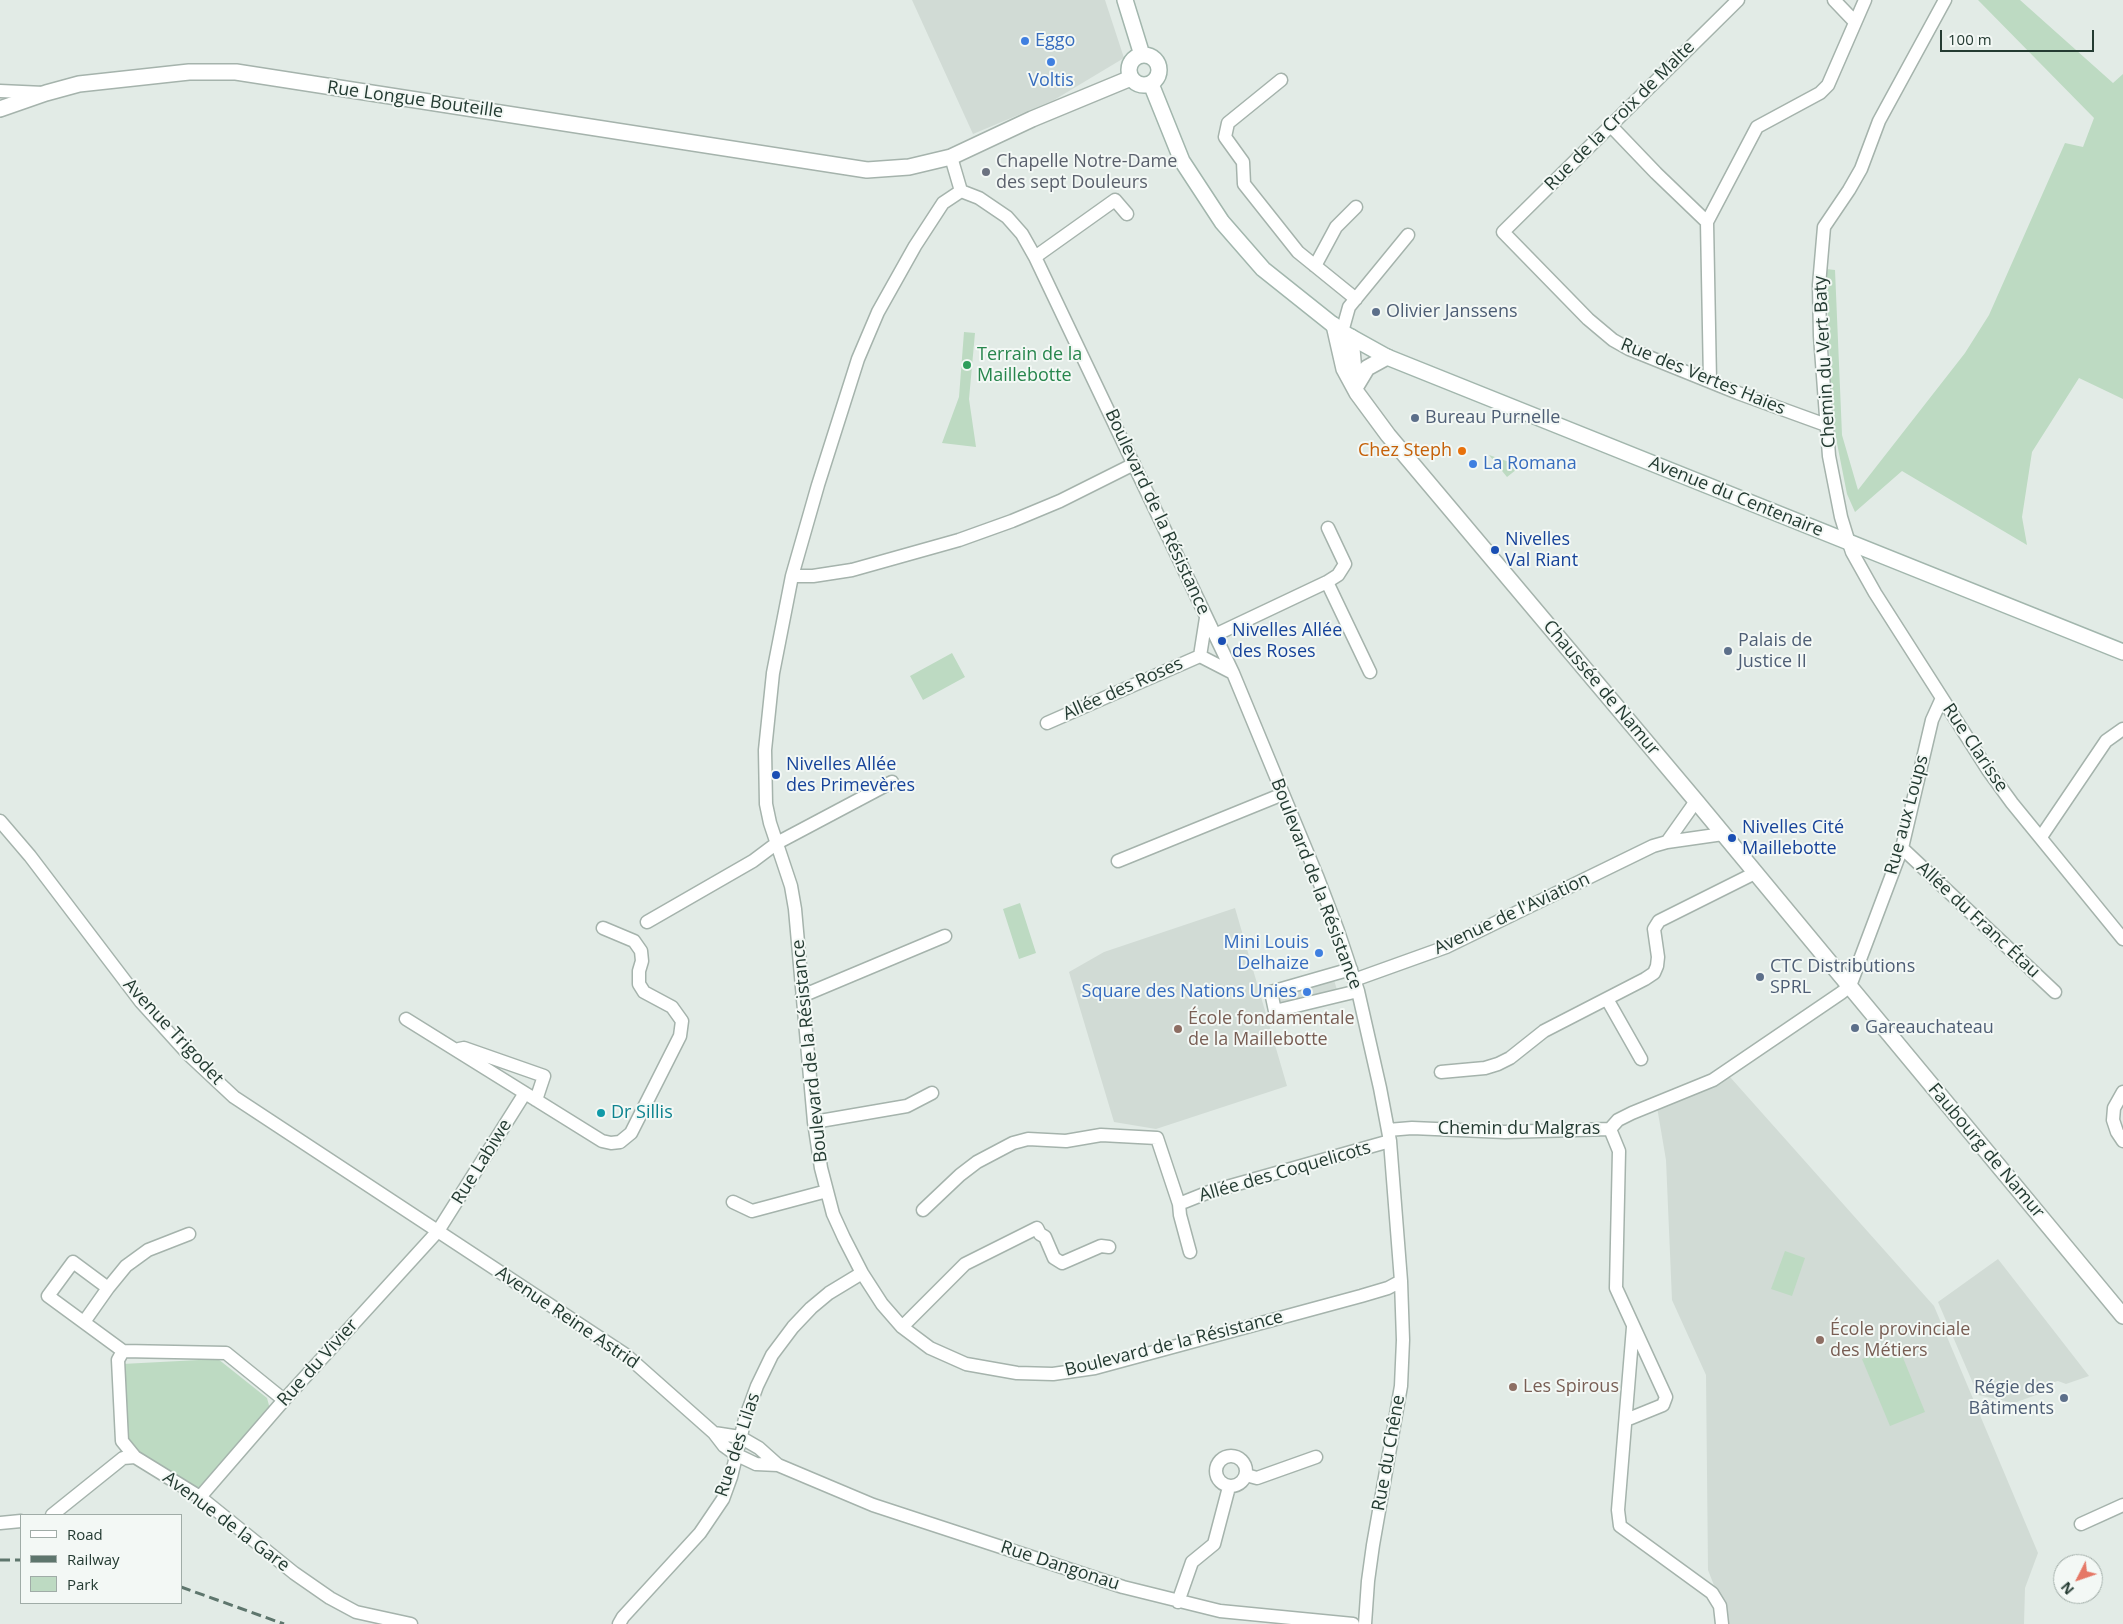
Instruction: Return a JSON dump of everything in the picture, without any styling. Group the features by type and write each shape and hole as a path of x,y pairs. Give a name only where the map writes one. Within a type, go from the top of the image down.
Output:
{"street":[{"path":"1125,0 1142,55"},
{"name":"Rue de la Croix de Malte","path":"1503,232 1738,0"},
{"path":"1834,0 1855,22"},
{"path":"1710,381 1706,222 1757,127 1820,93 1828,85 1865,0"},
{"name":"Chemin du Vert Baty","path":"1848,542 1841,517 1826,425 1819,285 1824,227 1861,169 1879,121 1944,0"},
{"path":"1142,55 1154,59 1158,64 1160,72 1157,79 1151,84 1143,86 1131,78 1129,71 1130,63 1142,55"},
{"name":"Rue Longue Bouteille","path":"0,109 79,84 189,72 236,72 867,170 909,167 951,157"},
{"path":"961,192 951,157 1032,119 1131,78"},
{"path":"1280,80 1228,123 1225,137 1243,162 1244,184 1298,252 1356,299"},
{"name":"Avenue du Centenaire","path":"1151,84 1182,161 1222,222 1263,269 1343,331 1387,357 2123,652"},
{"path":"0,91 46,93"},
{"path":"1610,126 1706,222"},
{"name":"Boulevard de la Résistance","path":"961,192 979,198 1007,217 1022,234 1035,257 1233,673 1283,794 1338,931 1354,980 1379,1080 1389,1136 1401,1281 1388,1288 1361,1296 1104,1365 1054,1374 1017,1374 966,1364 930,1348 902,1326 882,1304 862,1273 844,1238 826,1191 814,1122 795,909 791,886 766,804 764,750 773,674 792,576 846,394 878,312 906,260 943,203 961,192"},
{"path":"1035,257 1115,200 1127,214"},
{"path":"1315,266 1336,227 1356,207"},
{"name":"Rue des Vertes Haies","path":"1503,232 1588,319 1613,340 1629,349 1746,397 1826,425"},
{"path":"1343,331 1349,307 1408,235"},
{"name":"Chaussée de Namur","path":"1343,331 1344,370 1392,439 1850,986"},
{"path":"1355,388 1366,368 1387,357"},
{"path":"792,576 813,576 852,570 908,556 959,540 1060,501 1134,464"},
{"path":"1214,635 1327,582 1338,574 1345,564 1328,528"},
{"name":"Rue Clarisse","path":"1848,542 1875,593 1988,770 2123,939"},
{"path":"1327,582 1370,672"},
{"name":"Allée des Roses","path":"1200,656 1206,618"},
{"name":"Allée des Roses","path":"1200,656 1233,673"},
{"name":"Allée des Roses","path":"1047,723 1200,656"},
{"name":"Rue aux Loups","path":"1850,986 1902,848 1932,720 1942,698"},
{"path":"2041,837 2106,741 2123,729"},
{"path":"647,922 754,861 777,843 892,782"},
{"path":"1118,862 1283,794"},
{"path":"1667,842 1696,801"},
{"name":"Avenue Trigodet","path":"0,821 30,856 142,1002 188,1054 234,1097 438,1231"},
{"name":"Avenue de l'Aviation","path":"1354,980 1446,947 1653,846 1667,842 1723,834"},
{"name":"Allée du Franc Étau","path":"1902,848 2055,992"},
{"path":"1441,1072 1485,1068 1498,1064 1544,1031 1607,999 1654,972 1658,957 1654,929 1659,921 1755,873"},
{"path":"406,1019 602,1141 620,1142 631,1133 680,1036 682,1021 679,1014 672,1007 644,992 639,984 638,976 642,961 641,951 634,941 603,928"},
{"path":"802,996 945,936"},
{"path":"1354,980 1275,1011 1271,992 1354,980"},
{"name":"Chemin du Malgras","path":"1389,1136 1412,1128 1505,1132 1610,1129 1618,1120 1625,1116 1717,1077 1850,986"},
{"name":"Faubourg de Namur","path":"1850,986 2123,1316"},
{"path":"1607,999 1641,1059"},
{"name":"Rue Labiwe","path":"438,1231 544,1076 464,1048 456,1050"},
{"path":"2123,1092 2114,1108 2113,1120 2117,1132 2123,1141"},
{"path":"814,1122 907,1106 932,1093"},
{"path":"1610,1129 1619,1151 1616,1288 1632,1327 1666,1397 1663,1405 1626,1420"},
{"name":"Allée des Coquelicots","path":"923,1210 960,1175 977,1162 1013,1143 1028,1139 1066,1141 1101,1135 1157,1138 1180,1204 1180,1215 1190,1252"},
{"name":"Allée des Coquelicots","path":"1180,1204 1209,1192 1389,1136"},
{"path":"733,1202 752,1211 826,1191"},
{"path":"902,1326 965,1264 1037,1228 1040,1234 1045,1237 1054,1258 1062,1263 1100,1246 1109,1247"},
{"name":"Rue du Vivier","path":"200,1497 284,1400 438,1231"},
{"name":"Avenue Reine Astrid","path":"438,1231 626,1355 735,1454"},
{"path":"84,1322 126,1266 148,1250 189,1234"},
{"path":"108,1288 73,1262 48,1296 123,1351 226,1353 284,1400"},
{"name":"Rue des Lilas","path":"619,1624 623,1617 700,1533 723,1499 731,1477 740,1436 757,1386 767,1366 793,1327 828,1294 862,1273"},
{"name":"Rue du Chêne","path":"1365,1624 1373,1545 1401,1386 1403,1340 1401,1281"},
{"path":"1632,1327 1618,1510 1620,1526 1712,1593 1720,1606 1722,1624"},
{"path":"123,1351 118,1360 122,1441 135,1457"},
{"path":"714,1433 740,1436"},
{"name":"Rue Dangonau","path":"740,1436 759,1448 778,1465 873,1505 1123,1587 1220,1611 1353,1624"},
{"name":"Rue Dangonau","path":"735,1454 756,1464 778,1465"},
{"path":"1235,1456 1243,1461 1247,1470 1246,1475 1239,1484 1229,1487 1220,1483 1216,1472 1224,1458 1235,1456"},
{"path":"53,1514 123,1458 135,1457"},
{"name":"Avenue de la Gare","path":"135,1457 200,1497 294,1573 330,1598 356,1612 411,1624"},
{"path":"1246,1475 1257,1478 1316,1457"},
{"path":"1178,1602 1192,1562 1214,1544 1229,1487"},
{"path":"2081,1524 2123,1505"},
{"path":"0,1523 20,1521"}],"shaded area":[{"path":"912,0 1105,0 1124,58 1054,100 973,134"},
{"name":"École fondamentale de la Maillebotte","path":"1235,908 1287,1086 1156,1129 1114,1122 1069,972 1104,952"},
{"name":"Square des Nations Unies","path":"1334,980 1337,990 1280,1005 1277,995"},
{"name":"École provinciale des Métiers","path":"1730,1077 1934,1306 2038,1553 2025,1588 2024,1624 1729,1624 1708,1570 1706,1375 1672,1300 1666,1160 1657,1107"},
{"path":"1998,1259 2089,1376 2066,1384 2058,1381 2051,1383 2047,1391 2014,1403 1978,1395 1938,1302"}],"green space":[{"path":"1978,0 2020,0 2113,83 2123,74 2123,399 2079,378 2032,452 2022,517 2027,545 1902,471 1855,512 1847,494 1832,418 1826,269 1835,270 1842,435 1858,490 1965,353 1989,315 2065,143 2083,147 2094,118"},
{"name":"Terrain de la Maillebotte","path":"964,332 975,333 969,399 976,447 942,443 959,397"},
{"path":"1489,455 1521,466 1507,477"},
{"path":"952,653 965,677 923,700 910,676"},
{"path":"1020,903 1036,953 1019,959 1003,909"},
{"path":"1785,1251 1805,1258 1792,1296 1771,1289"},
{"path":"1897,1343 1925,1412 1890,1426 1862,1359"},
{"path":"218,1359 267,1398 270,1409 206,1482 198,1489 190,1488 137,1451 124,1435 122,1364"}],"railway":[{"path":"0,1560 20,1560"},
{"path":"182,1587 284,1624"}],"place":[{"name":"Eggo","path":"1025,41"},
{"name":"Voltis","path":"1051,62"},
{"name":"Chapelle Notre-Dame des sept Douleurs","path":"986,172"},
{"name":"Olivier Janssens","path":"1376,312"},
{"name":"Terrain de la Maillebotte","path":"967,365"},
{"name":"Bureau Purnelle","path":"1415,418"},
{"name":"Chez Steph","path":"1462,451"},
{"name":"La Romana","path":"1473,464"},
{"name":"Nivelles Val Riant","path":"1495,550"},
{"name":"Nivelles Allée des Roses","path":"1222,641"},
{"name":"Palais de Justice II","path":"1728,651"},
{"name":"Nivelles Allée des Primevères","path":"776,775"},
{"name":"Nivelles Cité Maillebotte","path":"1732,838"},
{"name":"Mini Louis Delhaize","path":"1319,953"},
{"name":"CTC Distributions SPRL","path":"1760,977"},
{"name":"Square des Nations Unies","path":"1307,992"},
{"name":"Gareauchateau","path":"1855,1028"},
{"name":"École fondamentale de la Maillebotte","path":"1178,1029"},
{"name":"Dr Sillis","path":"601,1113"},
{"name":"École provinciale des Métiers","path":"1820,1340"},
{"name":"Les Spirous","path":"1513,1387"},
{"name":"Régie des Bâtiments","path":"2064,1398"}]}
